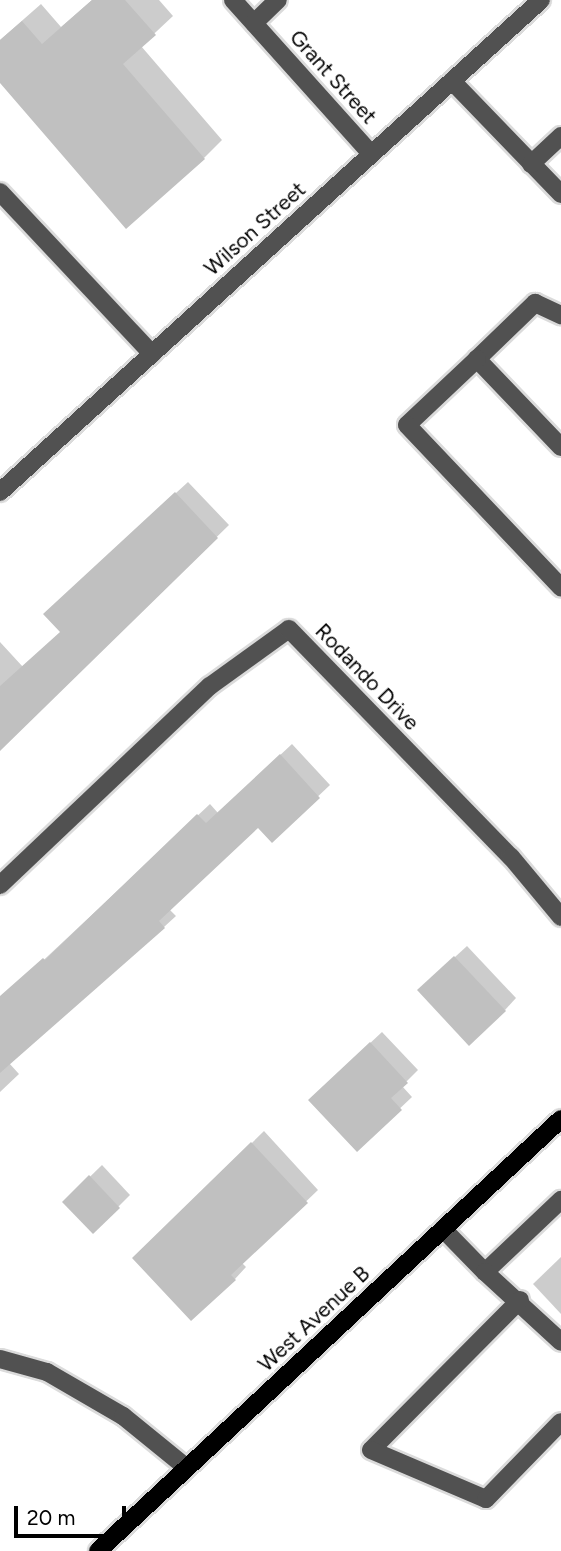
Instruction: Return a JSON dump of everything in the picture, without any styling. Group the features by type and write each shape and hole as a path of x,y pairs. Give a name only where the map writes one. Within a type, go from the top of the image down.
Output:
{"main road":[{"name":"West Avenue B","path":"98,1551 561,1119"}],"street":[{"name":"Grant Street","path":"233,0 372,154"},
{"path":"254,23 278,0"},
{"name":"Wilson Street","path":"3,483 152,354 541,0"},
{"path":"452,81 561,194"},
{"path":"531,164 561,136"},
{"path":"0,192 152,354"},
{"path":"561,315 535,303 407,425 561,587"},
{"path":"477,359 561,447"},
{"name":"Rodando Drive","path":"0,885 210,686 289,629 511,857 561,917"},
{"path":"485,1272 561,1200"},
{"path":"443,1229 561,1342"},
{"path":"520,1300 371,1450 486,1499 561,1422"},
{"path":"0,1359 47,1372 123,1416 187,1468"}],"building":[{"path":"92,0 125,0 156,35 123,64 205,159 126,229 0,83 0,40 22,21 42,44"},
{"path":"175,492 218,538 0,751 0,686 60,632 43,614"},
{"path":"280,754 320,798 272,843 258,828 159,921 165,928 0,1073 0,996 43,958 45,960 197,814 206,823"},
{"path":"454,956 506,1011 469,1046 417,990"},
{"path":"370,1042 408,1083 391,1098 402,1110 357,1152 308,1100"},
{"path":"251,1142 308,1203 231,1275 236,1280 191,1321 132,1258"},
{"path":"89,1175 120,1208 93,1234 62,1202"}]}
